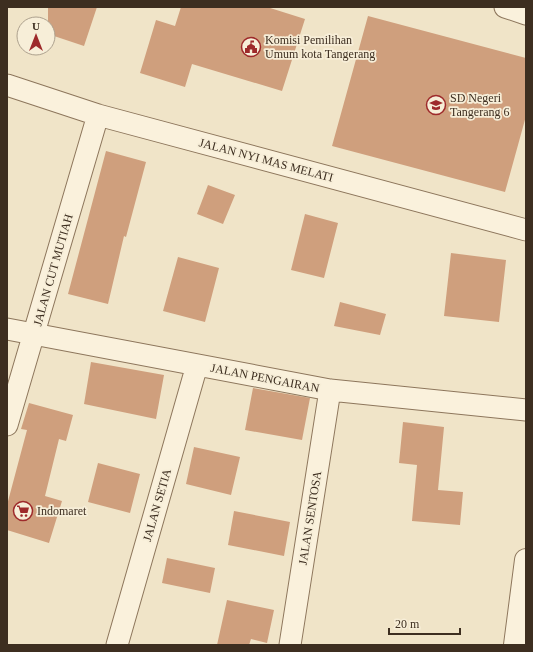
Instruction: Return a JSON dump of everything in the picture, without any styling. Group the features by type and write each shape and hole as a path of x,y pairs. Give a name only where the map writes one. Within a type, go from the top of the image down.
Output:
{"street":[{"path":"505,7 526,14"},
{"name":"JALAN NYI MAS MELATI","path":"7,85 98,115 526,230"},
{"name":"JALAN CUT MUTIAH","path":"7,425 98,115"},
{"name":"JALAN PENGAIRAN","path":"7,329 330,390 526,410"},
{"name":"JALAN SETIA","path":"117,645 197,365"},
{"name":"JALAN SENTOSA","path":"290,645 330,390"},
{"path":"515,645 526,560"}],"building":[{"path":"48,7 97,7 84,46 56,37 56,16 48,16"},
{"path":"181,7 267,7 305,19 282,91 192,64 185,87 140,73 156,20 175,26"},
{"path":"368,16 526,58 526,116 505,192 332,146"},
{"path":"106,151 146,162 126,237 124,236 108,304 68,294"},
{"path":"208,185 235,195 223,224 197,214"},
{"path":"305,214 338,223 324,278 291,270"},
{"path":"451,253 506,260 499,322 444,316"},
{"path":"178,257 219,268 205,322 163,311"},
{"path":"340,302 386,314 380,335 334,326"},
{"path":"91,362 164,375 156,419 84,404"},
{"path":"253,388 310,398 302,440 245,430"},
{"path":"29,403 73,415 66,441 59,439 45,496 62,501 49,543 7,530 7,505 27,430 21,429"},
{"path":"403,422 444,427 438,490 463,492 460,525 412,521 417,465 399,463"},
{"path":"194,447 240,457 231,495 186,484"},
{"path":"98,463 140,474 130,513 88,502"},
{"path":"234,511 290,522 284,556 228,545"},
{"path":"167,558 215,568 210,593 162,583"},
{"path":"227,600 274,610 267,643 251,639 249,645 217,645"}],"place":[{"name":"Komisi Pemilihan Umum kota Tangerang","path":"251,47"},
{"name":"SD Negeri Tangerang 6","path":"436,105"},
{"name":"Indomaret","path":"23,511"}]}
